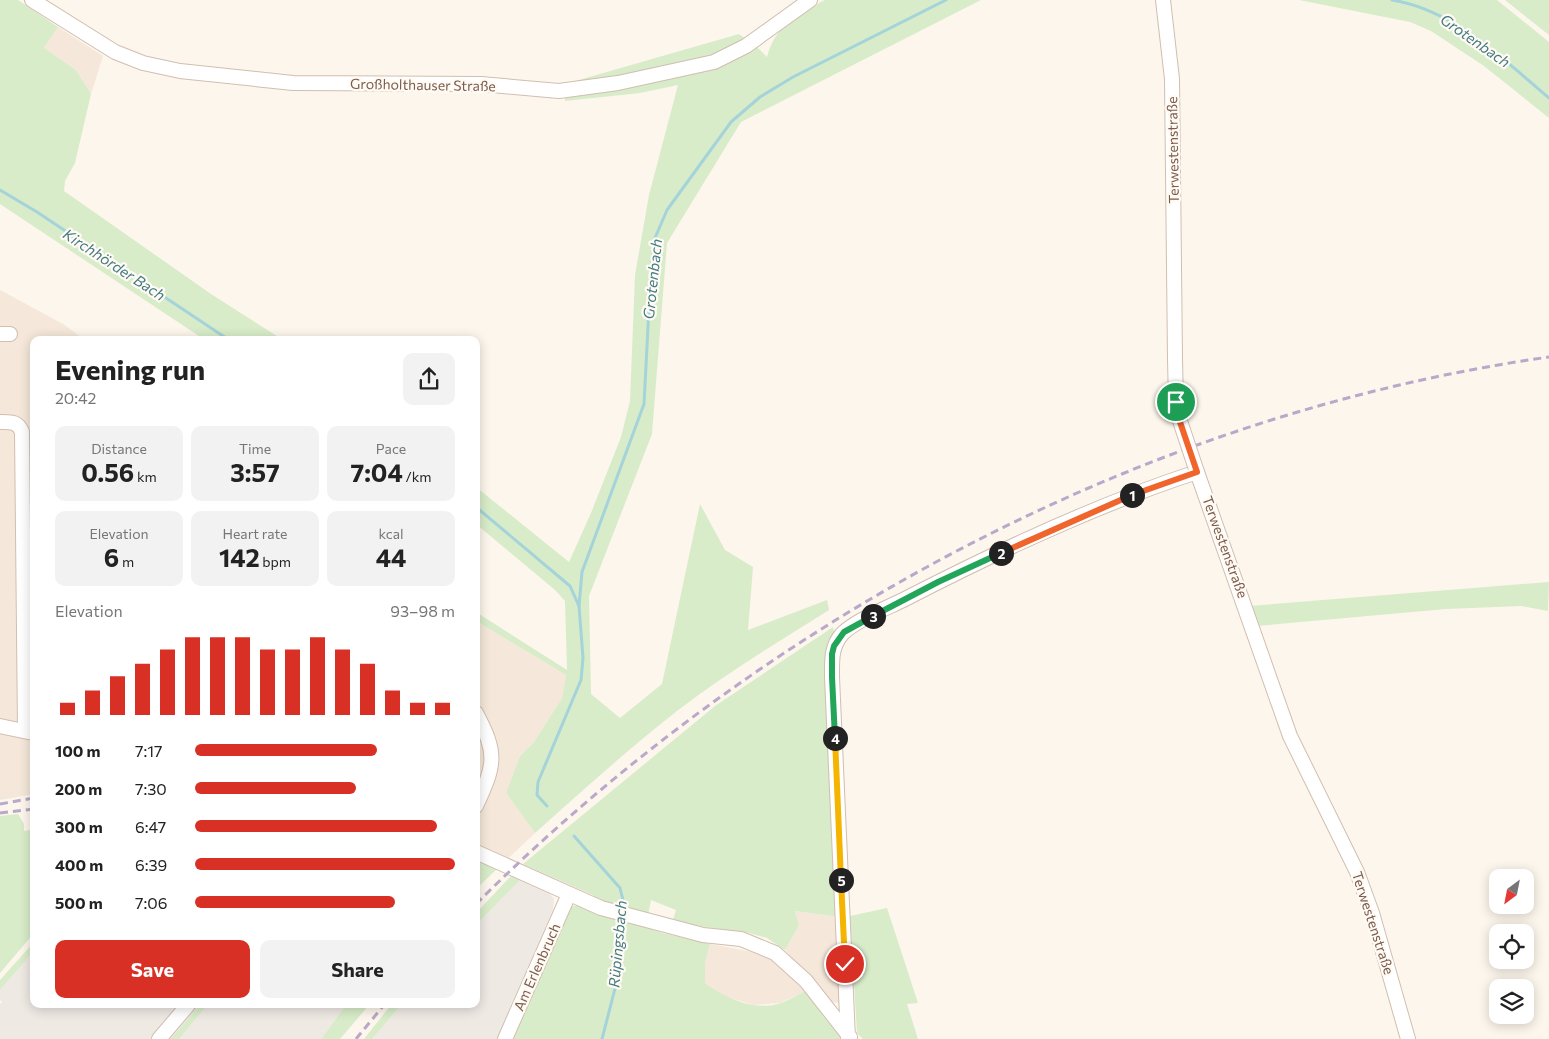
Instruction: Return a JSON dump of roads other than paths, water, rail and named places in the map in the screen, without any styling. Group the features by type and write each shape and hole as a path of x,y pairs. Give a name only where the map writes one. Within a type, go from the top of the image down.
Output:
{"street":[{"name":"Großholthauser Straße","path":"32,0 115,52 143,63 180,71 293,83 481,84 559,91 578,90 618,83 714,62 746,46 810,0"},
{"name":"Terwestenstraße","path":"1163,0 1172,79 1176,402 1180,422 1290,736 1360,880 1372,913 1408,1039"},
{"path":"0,422 12,422 19,426 22,432 28,498 30,732 0,726"},
{"path":"850,1038 832,677 832,654 838,639 853,626 947,578 1143,490 1197,472"},
{"path":"480,721 490,741 492,762 480,796"},
{"path":"480,854 601,908 703,935 741,939 775,953 806,980 850,1038"},
{"name":"Am Erlenbruch","path":"505,1039 569,894"},
{"path":"159,1039 185,1008"}],"waterway":[{"name":"Grotenbach","path":"547,806 537,795 538,782 581,680 583,658 579,606 582,572 644,404 651,269 655,238 667,210 731,122 760,97 793,77 946,0"},
{"name":"Grotenbach","path":"1392,0 1415,5 1457,25 1495,52 1549,98"},
{"name":"Kirchhörder Bach","path":"0,190 37,212 223,336"},
{"name":"Kirchhörder Bach","path":"480,510 570,586 579,606"},
{"name":"Rüpingsbach","path":"574,836 620,888 623,910"},
{"name":"Rüpingsbach","path":"602,1039 618,977 622,918"}],"railway":[{"path":"480,900 588,801 708,706 835,620 969,545 1108,480 1252,426 1399,385 1549,357"},
{"path":"0,804 30,799"},
{"path":"0,813 30,809"},
{"path":"356,1039 382,1008"}]}
